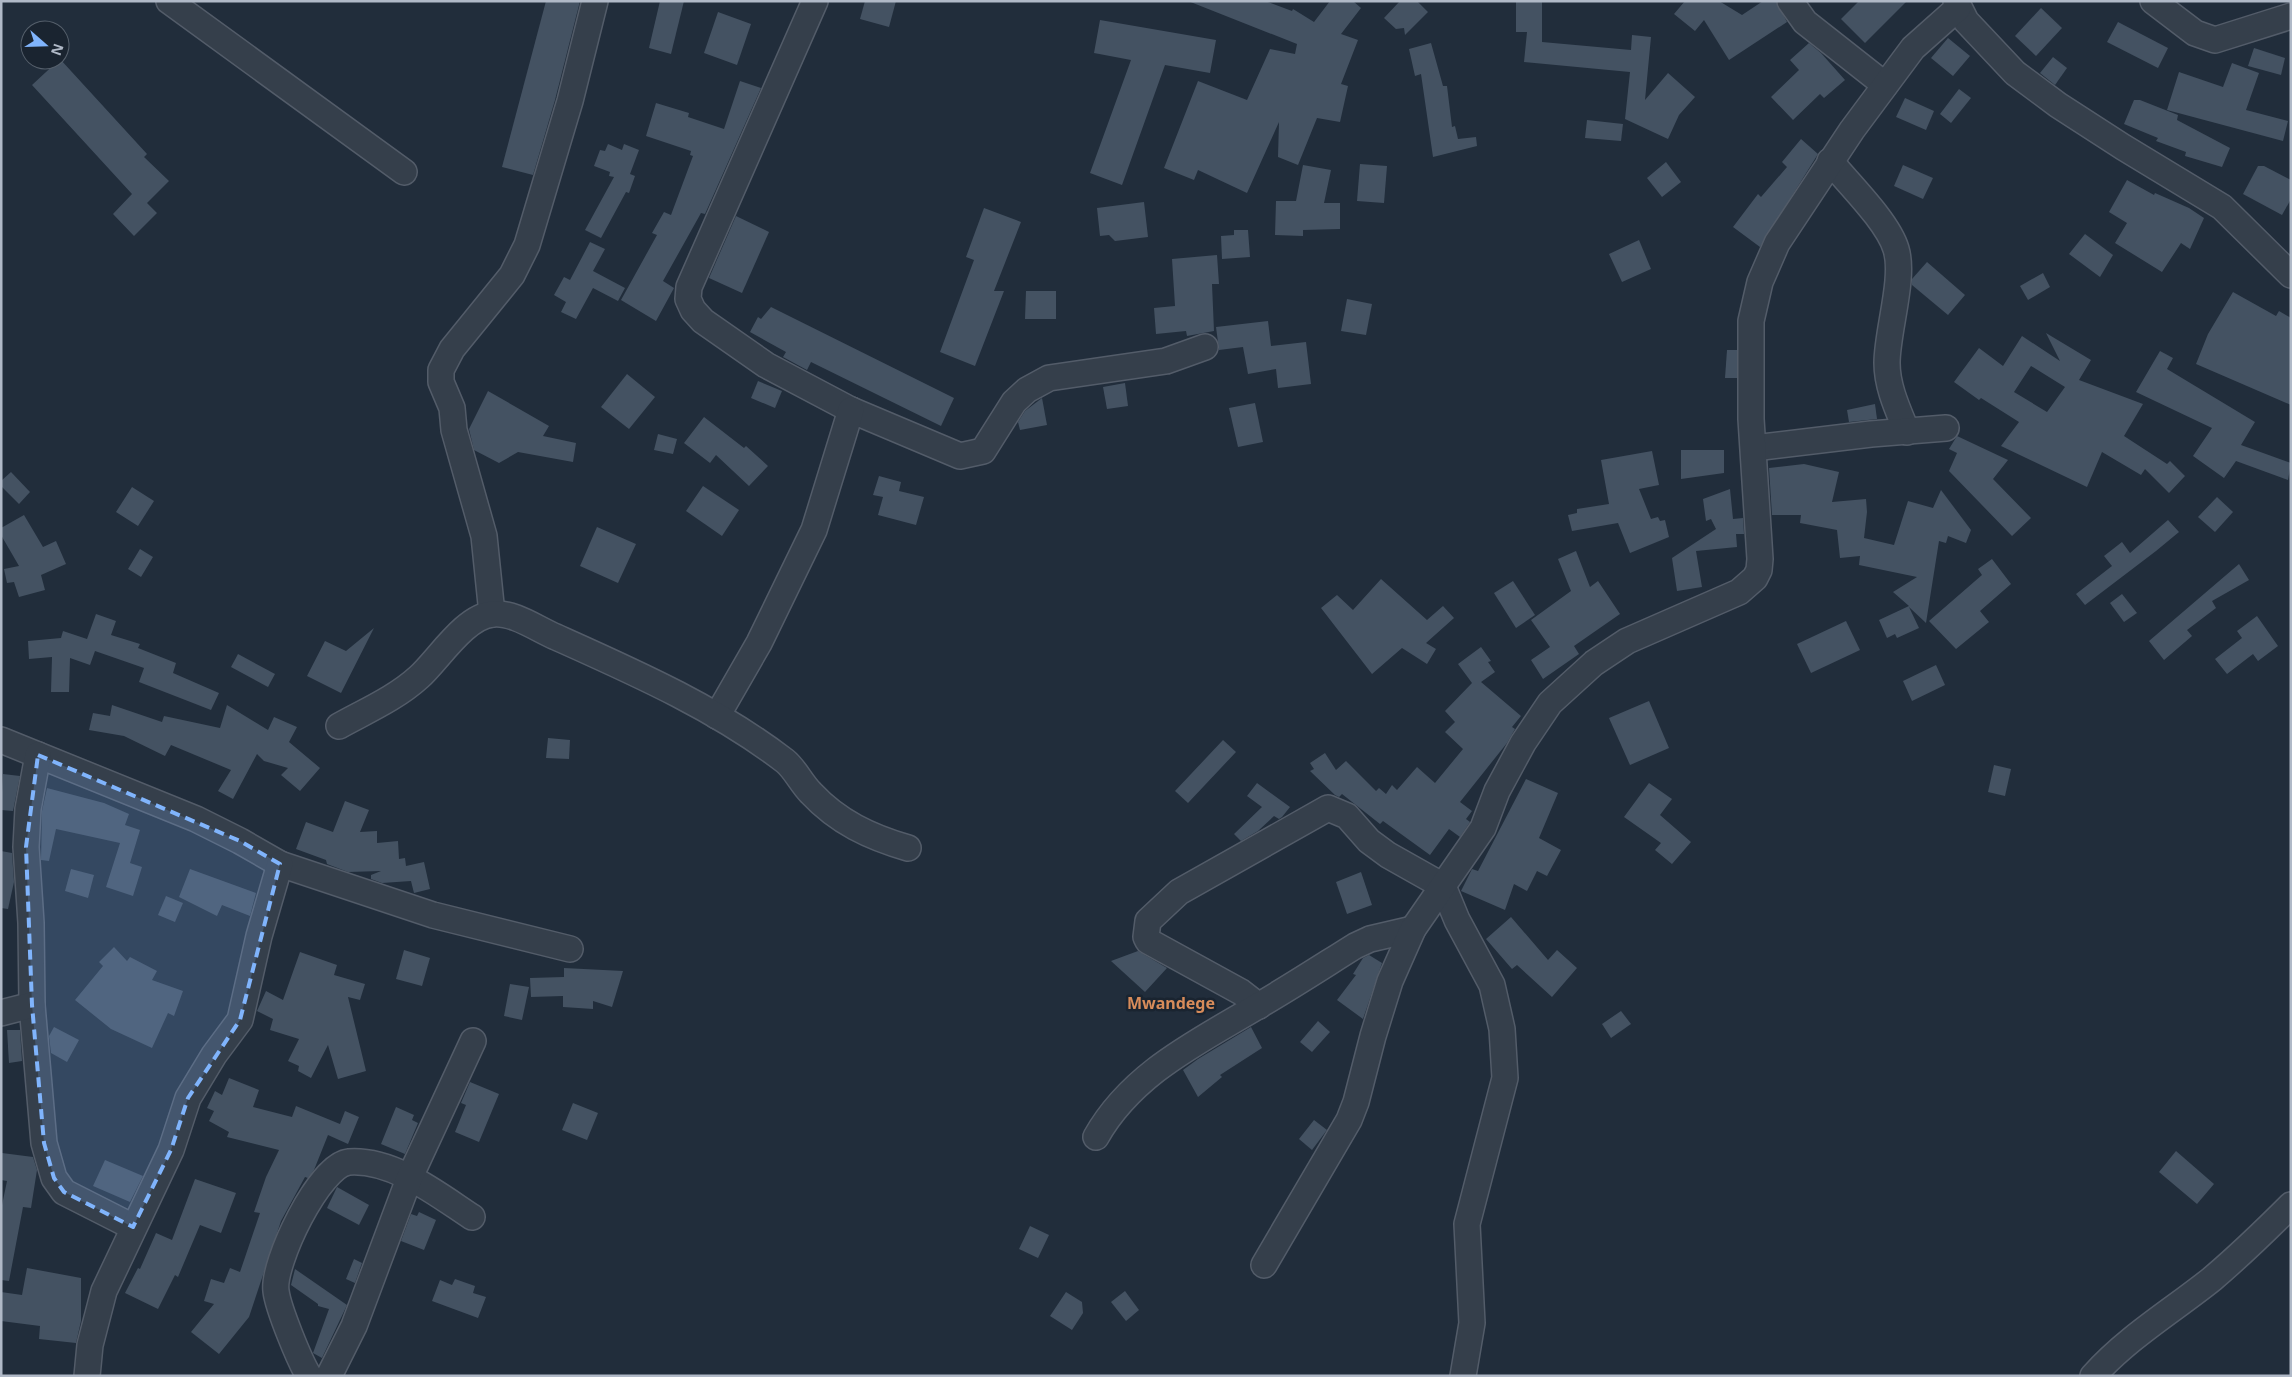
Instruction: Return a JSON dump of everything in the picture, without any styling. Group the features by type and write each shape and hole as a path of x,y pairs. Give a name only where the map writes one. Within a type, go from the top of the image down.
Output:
{"street":[{"path":"169,1 404,172"},
{"path":"492,614 484,536 454,430 452,408 441,382 441,370 452,349 512,275 524,252 540,206 570,101 595,1"},
{"path":"815,1 700,258 689,287 688,299 693,310 703,321 729,341 766,365 851,410 960,456 973,455 983,451 1014,402 1027,390 1050,378 1166,362 1205,347"},
{"path":"1790,1 1805,22 1885,85"},
{"path":"2153,1 2195,33 2215,40 2291,16"},
{"path":"1264,1265 1349,1120 1356,1102 1390,981 1413,929 1482,828 1497,792 1523,743 1550,703 1594,663 1627,641 1739,592 1755,578 1759,570 1760,559 1754,448 1750,419 1751,322 1760,282 1777,242 1830,161 1913,48 1957,4 1978,36 2015,73 2058,105 2115,142 2222,207 2291,275"},
{"path":"1830,161 1886,228 1896,250 1897,275 1887,363 1893,397 1907,432"},
{"path":"717,716 759,642 814,530 851,410"},
{"path":"1754,448 1871,434 1946,428"},
{"path":"339,726 400,692 419,677 472,624 492,614 509,616 599,656 717,716 787,762 820,803 845,822 875,838 908,848"},
{"path":"1,740 196,819 280,864 433,915 570,949"},
{"path":"38,755 28,809 26,847 31,923 32,1005 44,1142 54,1178 64,1192 133,1227"},
{"path":"1259,1006 1241,992 1148,941 1146,937 1148,921 1179,892 1328,808 1347,816 1369,841 1388,855 1443,886 1457,920 1492,985 1502,1029 1505,1078 1478,1187 1468,1215 1468,1273 1472,1322 1463,1376"},
{"path":"87,1376 90,1345 97,1312 133,1227 171,1150 188,1098 214,1055 240,1020 259,936 280,864"},
{"path":"1096,1137 1118,1103 1163,1064 1355,946 1370,939 1413,929"},
{"path":"1,1013 32,1005"},
{"path":"329,1376 365,1300 387,1235 409,1179 473,1041"},
{"path":"310,1376 276,1292 277,1272 284,1249 316,1191 331,1171 346,1162 362,1162 386,1167 472,1216"},
{"path":"2093,1376 2113,1354 2137,1334 2212,1278 2291,1205"}],"highlighted area":[{"path":"38,755 240,841 280,864 240,1020 188,1098 171,1150 133,1227 64,1192 54,1178 44,1143 32,1005 26,847"}],"building":[{"path":"546,1 580,1 555,100 533,175 502,167"},
{"path":"660,1 684,1 671,54 649,48"},
{"path":"865,1 896,1 889,27 860,19"},
{"path":"1188,1 1265,1 1292,11 1293,9 1314,22 1330,1 1353,1 1361,8 1341,34 1358,40 1341,84 1348,86 1340,122 1317,118 1298,165 1278,157 1279,122 1247,193 1198,170 1194,180 1164,168 1198,81 1247,100 1270,49 1295,54 1297,44"},
{"path":"1400,1 1417,1 1428,12 1405,35 1404,28 1396,29 1384,18"},
{"path":"1516,1 1542,1 1542,42 1631,50 1632,35 1651,37 1645,100 1668,73 1695,97 1679,115 1668,139 1625,119 1630,72 1524,62 1527,32 1516,32"},
{"path":"1685,1 1719,1 1742,15 1763,1 1776,1 1787,22 1729,60 1704,20 1695,31 1674,14"},
{"path":"1859,1 1907,1 1865,43 1841,19"},
{"path":"2041,8 2062,28 2036,56 2015,36"},
{"path":"718,12 751,24 737,65 704,53"},
{"path":"1100,20 1216,40 1210,73 1165,65 1122,185 1090,173 1131,60 1094,53"},
{"path":"2118,22 2168,48 2158,68 2107,42"},
{"path":"1948,38 1970,56 1953,76 1931,58"},
{"path":"1431,43 1443,86 1447,86 1452,127 1455,126 1458,139 1476,137 1477,146 1433,157 1421,74 1415,76 1409,49"},
{"path":"1809,43 1821,53 1845,80 1824,98 1820,94 1793,120 1771,97 1799,70 1790,60"},
{"path":"2254,48 2285,58 2281,75 2248,66"},
{"path":"2053,57 2067,68 2055,85 2040,73"},
{"path":"2232,63 2259,73 2246,110 2288,121 2283,141 2167,110 2179,72 2223,87"},
{"path":"48,70 70,70 147,154 144,157 169,181 147,203 157,213 134,236 113,214 132,194 32,85"},
{"path":"740,81 761,88 705,214 701,213 663,281 674,288 656,321 621,300 657,235 652,233 664,212 671,215 693,156 690,155 691,151 646,136 656,103 689,113 688,117 724,129"},
{"path":"1959,89 1971,98 1951,123 1940,114"},
{"path":"1905,98 1934,111 1926,130 1896,117"},
{"path":"2134,100 2140,100 2178,115 2177,120 2230,148 2222,167 2185,156 2186,152 2156,141 2158,138 2124,124"},
{"path":"1587,120 1623,124 1621,141 1585,138"},
{"path":"1801,139 1818,154 1760,247 1733,227 1758,194 1761,197 1787,167 1782,162"},
{"path":"608,144 622,150 624,144 639,150 630,174 635,176 629,193 626,192 601,238 585,230 614,177 609,176 610,172 594,166 600,150 605,151"},
{"path":"1666,162 1681,182 1662,197 1647,178"},
{"path":"1360,164 1387,166 1384,203 1357,201"},
{"path":"1303,165 1331,170 1324,203 1340,203 1340,229 1303,230 1303,236 1275,235 1276,201 1296,201"},
{"path":"1903,165 1933,178 1923,199 1894,186"},
{"path":"2258,166 2264,166 2291,180 2291,199 2282,215 2243,194"},
{"path":"2127,180 2154,195 2155,193 2189,208 2204,218 2190,249 2181,243 2162,272 2115,243 2127,223 2109,212"},
{"path":"1144,202 1148,237 1115,241 1109,235 1100,236 1097,208"},
{"path":"984,208 1021,222 994,291 1004,291 975,366 940,352 974,260 966,257"},
{"path":"736,216 769,232 742,293 709,278"},
{"path":"1234,230 1248,230 1250,257 1222,259 1221,236 1234,235"},
{"path":"2085,234 2113,255 2100,277 2069,254"},
{"path":"1639,240 1651,269 1622,282 1609,254"},
{"path":"590,242 605,249 593,271 625,288 618,301 593,288 576,319 561,312 566,302 554,295 564,277 570,280"},
{"path":"1217,255 1219,284 1212,284 1214,331 1187,336 1186,331 1156,334 1154,308 1175,306 1172,259"},
{"path":"1927,262 1965,295 1948,315 1912,285 1912,279"},
{"path":"2043,273 2050,287 2028,300 2020,286"},
{"path":"1026,291 1056,291 1056,319 1025,319"},
{"path":"2233,292 2276,316 2279,311 2291,318 2291,405 2196,364 2208,334"},
{"path":"1347,299 1372,304 1366,335 1341,331"},
{"path":"771,307 954,398 941,426 811,362 807,370 783,357 786,352 750,332 758,317 761,319"},
{"path":"1268,321 1271,346 1306,342 1311,384 1278,388 1276,369 1248,374 1243,347 1219,350 1216,327"},
{"path":"2046,333 2091,360 2079,380 2143,404 2124,436 2167,464 2170,461 2185,476 2169,493 2145,469 2141,475 2102,452 2087,487 2001,446 2019,422 1981,398 1979,400 1954,382 1979,348 2003,366 2022,336 2060,361","holes":["2031,366 2065,387 2047,412 2014,392"]},
{"path":"1727,350 1737,350 1737,378 1725,378"},
{"path":"2160,351 2173,358 2167,369 2255,422 2241,445 2291,463 2288,480 2236,461 2224,478 2193,456 2212,428 2136,392"},
{"path":"627,374 655,397 629,429 601,407"},
{"path":"758,381 782,391 775,408 751,398"},
{"path":"1125,383 1128,406 1107,409 1103,387"},
{"path":"488,391 549,426 543,436 576,443 573,462 518,452 499,463 474,450 469,429"},
{"path":"1042,398 1047,425 1020,430 1018,422 1025,411"},
{"path":"1255,403 1263,442 1238,447 1229,408"},
{"path":"1875,404 1877,419 1849,422 1847,410"},
{"path":"704,417 744,448 746,446 768,466 749,486 716,455 710,463 684,443"},
{"path":"658,434 677,439 673,454 654,450"},
{"path":"1957,436 2008,460 1993,479 2031,518 2012,536 1949,471 1957,453 1949,449"},
{"path":"1681,450 1724,450 1724,473 1681,479"},
{"path":"1652,451 1659,485 1639,489 1651,519 1658,517 1660,521 1665,520 1669,537 1630,553 1618,523 1572,531 1568,515 1577,513 1577,509 1609,504 1601,460"},
{"path":"1804,464 1839,472 1832,502 1866,499 1867,512 1864,538 1894,545 1908,501 1933,508 1941,490 1971,530 1966,543 1948,536 1946,543 1939,541 1926,623 1909,607 1919,628 1897,638 1895,634 1887,638 1879,620 1909,606 1893,592 1917,577 1859,565 1860,556 1840,558 1837,530 1800,523 1801,515 1772,515 1769,468"},
{"path":"11,472 30,492 19,504 1,486 1,481"},
{"path":"879,476 901,482 899,491 924,497 916,525 878,515 883,497 873,495"},
{"path":"703,486 739,510 722,536 686,511"},
{"path":"132,487 154,501 138,526 116,512"},
{"path":"1730,489 1733,519 1743,518 1744,534 1736,534 1737,547 1696,551 1702,587 1677,591 1672,558 1716,529 1711,519 1706,521 1703,499"},
{"path":"2217,497 2233,512 2215,532 2198,517"},
{"path":"24,515 43,547 56,541 66,564 41,575 45,590 19,597 14,582 7,583 4,569 19,566 1,535 1,528"},
{"path":"2168,520 2179,532 2085,605 2076,594 2112,566 2104,556 2122,542 2130,553"},
{"path":"597,527 636,544 618,583 580,566"},
{"path":"140,549 153,557 141,577 128,569"},
{"path":"1576,551 1590,587 1598,581 1620,614 1574,646 1579,654 1543,679 1531,660 1550,647 1531,620 1571,591 1558,559"},
{"path":"1992,559 2011,584 1980,611 1989,622 1956,649 1929,621 1982,575 1978,569"},
{"path":"2239,564 2249,580 2212,601 2216,608 2187,630 2192,636 2164,660 2149,641"},
{"path":"1381,579 1427,620 1443,606 1454,618 1426,643 1436,649 1427,664 1402,648 1372,674 1321,608 1337,595 1353,610"},
{"path":"1513,581 1535,615 1516,628 1494,593"},
{"path":"2122,594 2137,613 2124,622 2110,603"},
{"path":"96,614 116,621 111,635 140,644 138,648 176,663 173,673 219,693 211,710 139,682 144,668 95,651 90,665 70,658 69,692 51,692 52,657 29,659 28,641 61,638 63,631 87,639"},
{"path":"2257,616 2278,646 2258,661 2253,654 2227,674 2215,659 2242,638 2237,631"},
{"path":"1846,621 1860,650 1811,673 1797,644"},
{"path":"374,628 341,693 307,676 325,641 346,651"},
{"path":"1481,647 1491,661 1488,662 1495,672 1481,682 1521,716 1512,727 1515,729 1507,743 1460,802 1472,811 1466,819 1470,822 1460,837 1449,829 1430,855 1383,821 1380,824 1342,794 1339,797 1335,795 1310,771 1314,769 1310,763 1325,753 1336,770 1346,761 1376,791 1379,788 1386,794 1392,785 1397,790 1417,767 1435,783 1463,749 1445,732 1455,722 1445,711 1472,683 1458,664"},
{"path":"238,654 275,674 268,687 231,667"},
{"path":"1936,665 1945,685 1912,701 1903,681"},
{"path":"1649,701 1669,748 1630,765 1609,718"},
{"path":"112,705 162,722 164,716 220,728 227,705 268,730 274,717 297,727 289,742 320,768 300,791 281,775 288,768 264,761 257,754 233,799 218,791 231,770 171,745 165,756 124,736 89,730 93,713 110,716"},
{"path":"548,738 570,740 569,759 546,758"},
{"path":"1223,740 1236,752 1188,803 1175,791"},
{"path":"1994,765 2011,769 2005,796 1988,792"},
{"path":"3,774 20,776 13,811 1,810"},
{"path":"1526,779 1558,793 1539,838 1561,850 1547,876 1537,871 1527,891 1514,884 1505,910 1461,891 1472,869 1478,871"},
{"path":"1257,783 1290,807 1282,817 1279,819 1274,816 1258,831 1241,841 1234,834 1262,807 1247,796"},
{"path":"1649,783 1672,799 1660,815 1691,842 1672,864 1655,850 1661,843 1624,817"},
{"path":"47,788 104,803 129,814 125,825 140,830 130,863 142,867 133,896 106,887 120,843 56,829 49,861 41,860 42,811"},
{"path":"345,801 369,810 360,832 377,831 377,843 398,841 399,859 405,858 406,866 424,862 430,889 414,893 411,881 382,883 371,879 371,875 381,871 348,872 327,864 326,860 296,849 306,822 333,832"},
{"path":"1,851 12,853 14,882 8,909 1,908"},
{"path":"71,869 94,875 88,898 65,891"},
{"path":"190,869 256,893 250,916 222,905 217,916 179,897"},
{"path":"1361,872 1372,905 1347,914 1336,882"},
{"path":"166,896 183,903 175,922 158,915"},
{"path":"1511,917 1548,960 1557,950 1577,968 1552,997 1517,965 1512,969 1486,939"},
{"path":"114,947 127,961 130,957 157,971 152,980 183,991 174,1016 168,1013 152,1048 111,1029 75,1000 103,966 99,962"},
{"path":"404,950 430,958 422,986 396,979"},
{"path":"1138,951 1167,968 1145,992 1111,961"},
{"path":"300,952 337,965 334,975 365,984 360,1000 348,997 366,1071 338,1079 328,1045 311,1078 298,1071 299,1066 288,1061 299,1039 270,1030 273,1019 257,1011 266,991 283,1000"},
{"path":"1369,955 1382,963 1363,1019 1337,1000 1356,975 1353,974 1363,958"},
{"path":"564,968 623,971 612,1007 593,1001 593,1009 563,1007 563,996 531,997 530,978 564,977"},
{"path":"510,984 529,987 522,1020 504,1016"},
{"path":"1621,1011 1631,1024 1611,1038 1602,1024"},
{"path":"1318,1021 1330,1032 1312,1052 1300,1042"},
{"path":"54,1027 79,1040 67,1062 51,1053 49,1036"},
{"path":"1251,1027 1262,1048 1220,1075 1222,1077 1198,1097 1183,1070"},
{"path":"7,1030 20,1030 22,1061 9,1063"},
{"path":"229,1078 259,1090 253,1107 292,1117 296,1106 340,1124 345,1111 359,1117 348,1144 328,1135 314,1170 308,1178 305,1177 281,1221 249,1317 219,1354 191,1332 214,1304 204,1301 211,1279 224,1283 230,1268 240,1272 260,1213 254,1212 266,1177 279,1150 227,1137 229,1132 209,1121 214,1111 207,1108 215,1091 222,1095"},
{"path":"470,1082 499,1094 479,1142 455,1132 466,1105 461,1103"},
{"path":"573,1103 598,1113 587,1140 562,1130"},
{"path":"396,1107 414,1115 412,1120 418,1123 405,1154 381,1144"},
{"path":"1314,1120 1327,1130 1312,1150 1299,1139"},
{"path":"2176,1151 2214,1184 2197,1204 2159,1172"},
{"path":"2,1153 33,1157 37,1170 31,1208 23,1207 9,1281 1,1280 1,1210 7,1181 1,1180"},
{"path":"105,1160 143,1176 130,1202 93,1186"},
{"path":"195,1179 236,1193 221,1233 200,1225 178,1277 175,1275 158,1309 125,1293 138,1268 140,1269 156,1233 172,1240"},
{"path":"337,1187 369,1205 359,1225 327,1208"},
{"path":"419,1212 436,1220 424,1250 401,1241 411,1214 417,1216"},
{"path":"1030,1226 1049,1235 1038,1258 1019,1249"},
{"path":"354,1259 362,1263 355,1283 346,1279"},
{"path":"27,1268 81,1278 81,1321 76,1343 39,1339 40,1326 1,1321 1,1292 22,1295"},
{"path":"295,1269 347,1305 322,1358 313,1353 329,1309 318,1306 318,1304 291,1285"},
{"path":"455,1279 475,1286 473,1293 486,1297 478,1318 432,1301 440,1280 452,1285"},
{"path":"1125,1291 1139,1310 1126,1321 1111,1302"},
{"path":"1066,1292 1082,1302 1083,1313 1072,1330 1050,1316"}],"district":[{"name":"Mwandege","path":"1171,1003"}]}
